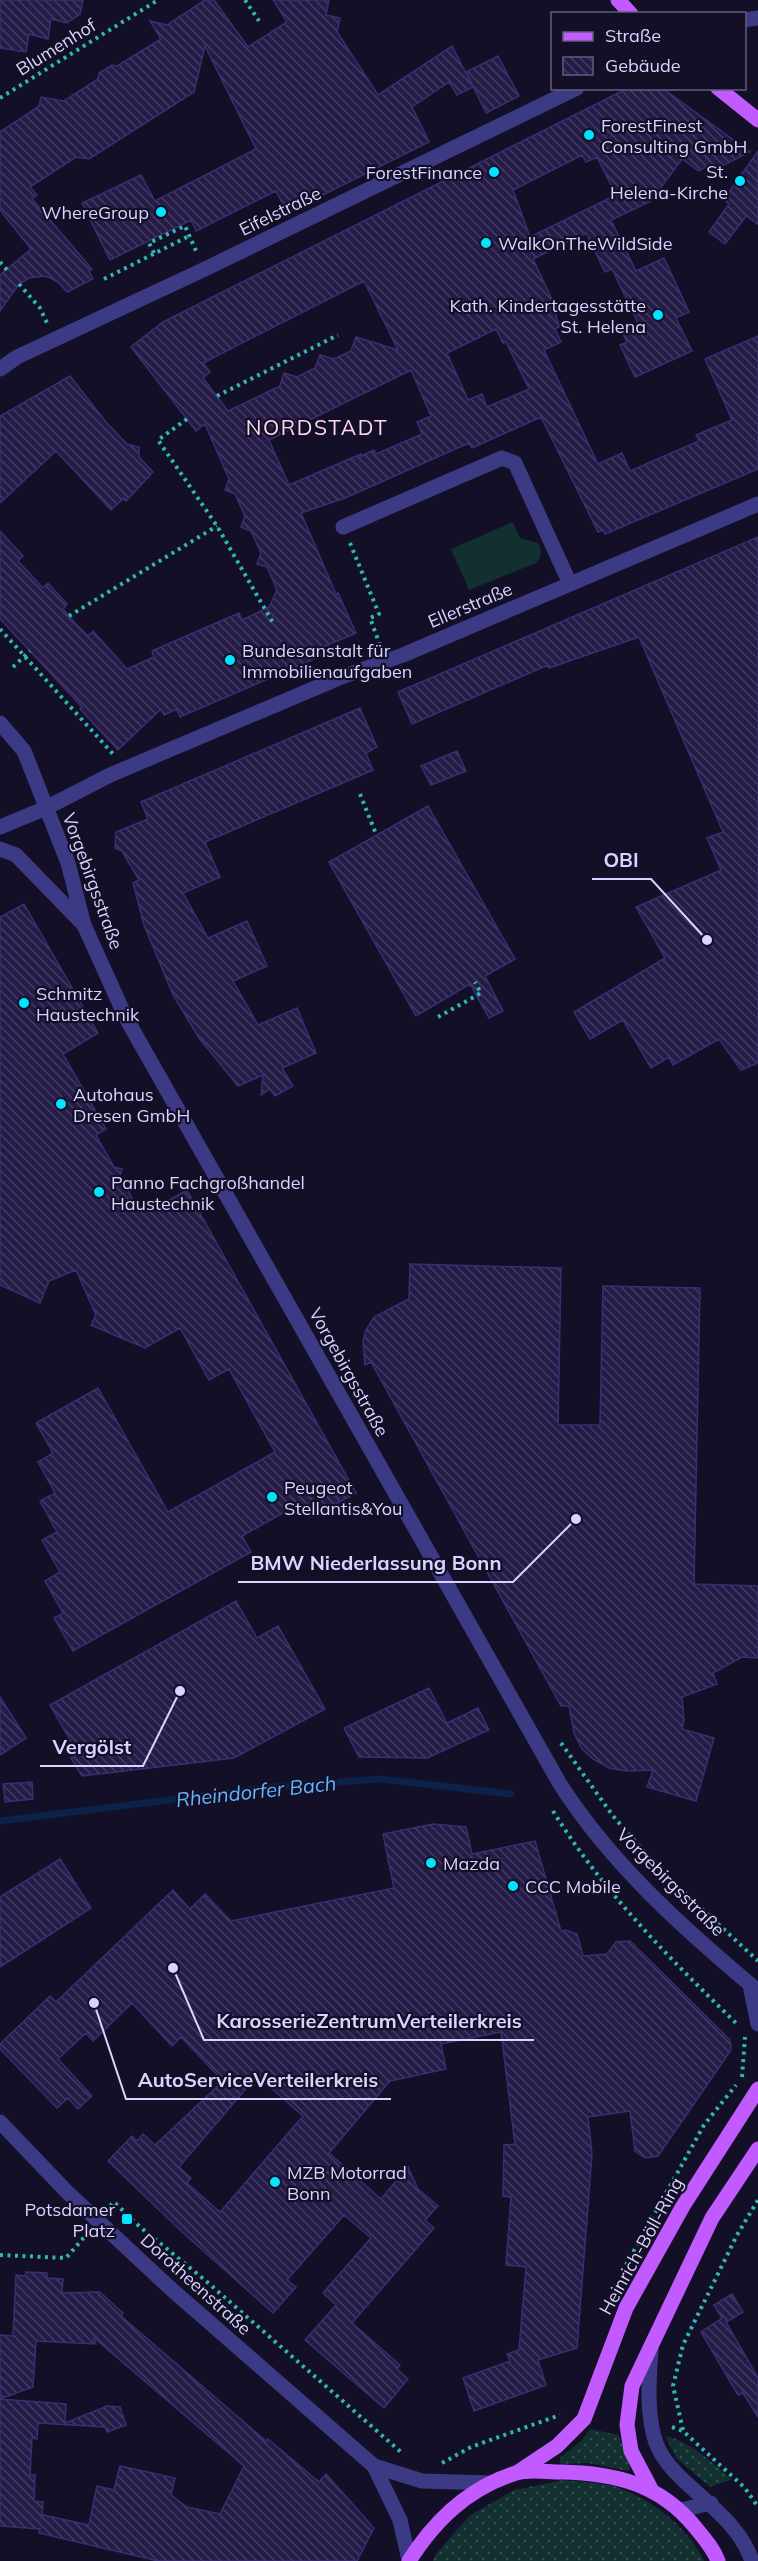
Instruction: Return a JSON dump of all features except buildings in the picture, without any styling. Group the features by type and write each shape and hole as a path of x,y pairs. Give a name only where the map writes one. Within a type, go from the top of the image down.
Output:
{"main road":[{"path":"618,0 629,12"},
{"path":"720,90 758,120"},
{"name":"Heinrich-Böll-Ring","path":"518,2472 557,2446 584,2419 626,2308 683,2206 758,2089"},
{"path":"651,2489 631,2451 627,2425 632,2386 712,2218 758,2148"},
{"path":"409,2560 433,2526 458,2502 491,2483 518,2472 585,2472 612,2476 651,2489 681,2510 713,2549 718,2561"}],"street":[{"name":"Eifelstraße","path":"0,369 17,357 573,90"},
{"path":"343,527 502,458 515,463 570,584"},
{"name":"Ellerstraße","path":"0,827 46,808 80,788 126,768 758,504"},
{"name":"Vorgebirgsstraße","path":"0,723 24,751 68,863 84,925 126,1018 560,1784 577,1811 617,1860 754,1988 758,2024"},
{"path":"0,849 16,855 84,925"},
{"name":"Dorotheenstraße","path":"0,2122 97,2221 179,2296 374,2466 400,2520 409,2560"},
{"path":"651,2350 648,2389 660,2426 657,2443 666,2460 711,2503 734,2529 752,2561"},
{"name":"Dorotheenstraße","path":"374,2466 422,2481 491,2483"},
{"path":"681,2510 711,2503"}],"path":[{"name":"Blumenhof","path":"0,98 158,0"},
{"path":"245,0 259,21"},
{"path":"104,279 154,254 188,234 185,226 149,243 154,254"},
{"path":"0,262 7,270"},
{"path":"19,284 40,308 55,340"},
{"path":"217,396 338,335"},
{"path":"187,419 158,440 217,526 273,623"},
{"path":"69,616 217,526"},
{"path":"343,527 379,614 370,618 374,632"},
{"path":"0,628 126,768"},
{"path":"12,668 30,651"},
{"path":"360,794 376,834"},
{"path":"438,1017 481,993 475,982"},
{"path":"559,1740 613,1816 661,1871 758,1961"},
{"path":"683,2431 672,2386 683,2345 737,2235 758,2200"},
{"path":"0,2255 66,2258 114,2202 408,2458"},
{"path":"439,2464 471,2447 562,2415 568,2416"},
{"path":"660,2426 683,2431 745,2488 758,2507"}],"green space":[{"path":"513,522 520,538 538,543 541,553 538,560 536,563 469,590 451,549"},
{"path":"590,2429 619,2435 630,2468 628,2471 588,2463 560,2464 560,2458 582,2440"},
{"path":"665,2436 693,2448 732,2479 710,2487 677,2459"},
{"path":"564,2480 610,2485 643,2499 679,2526 704,2561 433,2561 436,2554 469,2516 514,2490"}],"waterway":[{"name":"Rheindorfer Bach","path":"0,1821 282,1786 381,1779 511,1794"}],"place":[{"name":"ForestFinest Consulting GmbH","path":"589,135"},
{"name":"ForestFinance","path":"494,172"},
{"name":"St. Helena-Kirche","path":"740,181"},
{"name":"WhereGroup","path":"161,212"},
{"name":"WalkOnTheWildSide","path":"486,243"},
{"name":"Kath. Kindertagesstätte St. Helena","path":"658,315"},
{"name":"Bundesanstalt für Immobilienaufgaben","path":"230,660"},
{"name":"OBI","path":"707,940"},
{"name":"Schmitz Haustechnik","path":"24,1003"},
{"name":"Autohaus Dresen GmbH","path":"61,1104"},
{"name":"Panno Fachgroßhandel Haustechnik","path":"99,1192"},
{"name":"Peugeot Stellantis&You","path":"272,1497"},
{"name":"BMW Niederlassung Bonn","path":"576,1519"},
{"name":"Vergölst","path":"180,1691"},
{"name":"Mazda","path":"431,1863"},
{"name":"CCC Mobile","path":"513,1886"},
{"name":"KarosserieZentrumVerteilerkreis","path":"173,1968"},
{"name":"AutoServiceVerteilerkreis","path":"94,2003"},
{"name":"MZB Motorrad Bonn","path":"275,2182"},
{"name":"Potsdamer Platz","path":"127,2219"}],"district":[{"name":"NORDSTADT","path":"317,427"}]}
